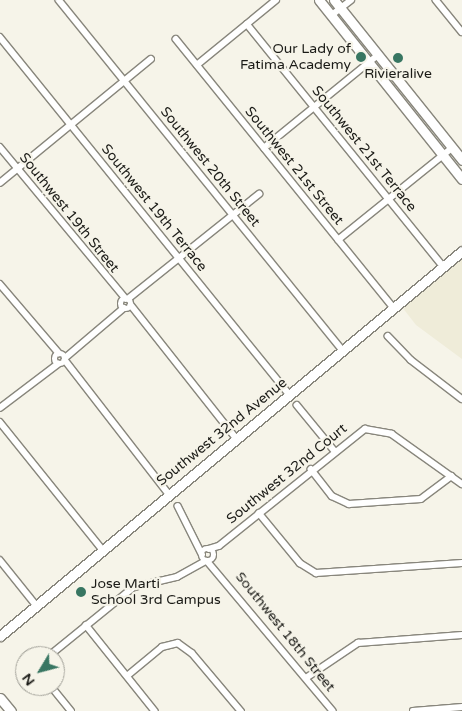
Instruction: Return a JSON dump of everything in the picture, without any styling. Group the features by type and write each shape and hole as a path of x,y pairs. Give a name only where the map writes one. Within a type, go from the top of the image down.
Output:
{"street":[{"name":"Southwest 20th Street","path":"59,0 342,350"},
{"path":"197,65 276,0"},
{"path":"320,0 462,179"},
{"path":"334,0 462,160"},
{"path":"332,15 351,0"},
{"path":"436,0 462,32"},
{"name":"Southwest 21st Terrace","path":"247,24 443,266"},
{"name":"Southwest 19th Terrace","path":"0,37 289,394"},
{"name":"Southwest 21st Street","path":"176,40 393,307"},
{"path":"264,148 378,55"},
{"path":"0,183 151,59"},
{"name":"Southwest 19th Street","path":"0,147 126,304"},
{"path":"338,240 452,148"},
{"path":"0,408 259,194"},
{"name":"Southwest 32nd Avenue","path":"0,636 168,493 462,250"},
{"path":"0,284 168,493"},
{"path":"126,304 236,438"},
{"path":"388,336 411,360 462,399"},
{"path":"297,405 334,450"},
{"path":"0,422 102,549"},
{"name":"Southwest 32nd Court","path":"214,556 219,546 359,431 374,428 396,436 450,476"},
{"path":"311,470 332,496 350,504 422,499 450,476 462,484"},
{"path":"178,506 207,562"},
{"path":"259,513 312,571 330,574 462,562"},
{"path":"194,567 208,549 197,540"},
{"name":"Southwest 32nd Court","path":"208,549 219,546"},
{"name":"Southwest 18th Street","path":"208,549 214,556 218,568 333,711"},
{"path":"61,646 134,587 179,576 207,562 214,556"},
{"path":"0,560 36,605"},
{"name":"Southwest 18th Street","path":"207,562 218,568"},
{"path":"86,625 155,711"},
{"path":"306,678 358,644 462,635"},
{"path":"127,676 162,647 178,644 190,651 241,711"},
{"path":"59,696 71,711"},
{"path":"0,698 11,711"},
{"path":"413,711 462,707"}],"shaded area":[{"path":"462,259 462,359 416,325 402,307"}],"place":[{"name":"Our Lady of Fatima Academy","path":"361,57"},
{"name":"Rivieralive","path":"398,58"},
{"name":"Jose Marti School 3rd Campus","path":"81,592"}]}
